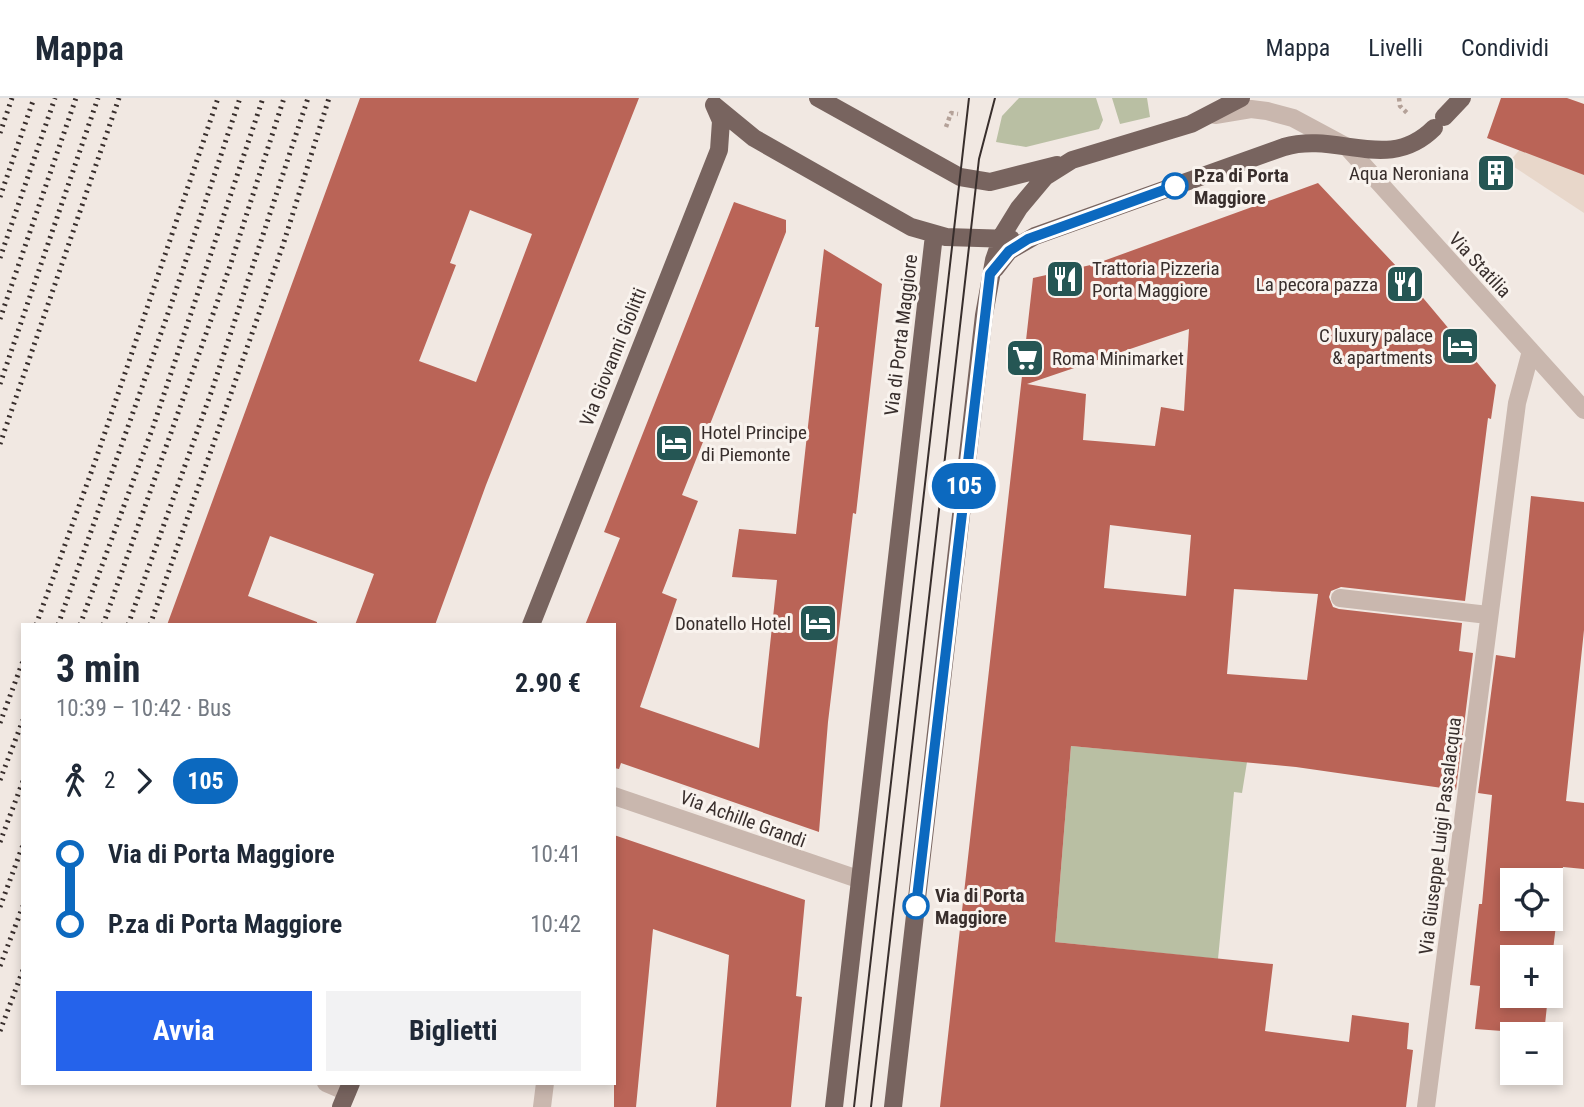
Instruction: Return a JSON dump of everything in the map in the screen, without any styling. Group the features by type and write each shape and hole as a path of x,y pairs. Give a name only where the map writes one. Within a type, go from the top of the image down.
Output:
{"main road":[{"path":"818,98 960,177 1001,180 1208,117 1241,98"},
{"path":"990,274 1009,251 1035,236 1292,145 1310,142 1347,147 1400,149 1417,143 1462,98"},
{"path":"711,101 754,138 911,227 934,235 1001,240 1035,236"},
{"name":"Via Giovanni Giolitti","path":"532,623 719,150 721,121 711,101"},
{"path":"893,1107 990,274 1001,240 1030,193 1058,168 1072,160"},
{"name":"Via di Porta Maggiore","path":"834,1107 858,879 934,235"}],"street":[{"name":"Via Statilia","path":"1208,117 1243,110 1267,111 1293,118 1347,147 1584,410"},
{"name":"Via Giuseppe Luigi Passalacqua","path":"1426,1107 1488,615 1520,389 1531,351"},
{"path":"1340,597 1488,615"},
{"name":"Via Achille Grandi","path":"616,797 858,879"},
{"path":"330,1085 346,1094"},
{"path":"542,1107 545,1085"}],"path":[{"path":"1399,98 1399,106 1415,121"},
{"path":"946,127 951,110 958,114"}],"green space":[{"path":"1019,98 1096,98 1103,120 1099,129 1026,147 996,142 1002,116"},
{"path":"1112,98 1147,98 1150,117 1120,124"},
{"path":"1071,746 1247,762 1242,793 1234,792 1218,959 1055,942"}],"shaded area":[{"path":"1523,146 1584,175 1584,213 1508,163"}],"building":[{"path":"360,98 639,98 486,485 436,623 356,623 374,574 270,536 248,596 317,622 168,623","holes":["470,210 532,234 476,382 419,361 456,265 450,263"]},
{"path":"1501,98 1567,98 1584,104 1584,175 1487,138"},
{"path":"1318,183 1398,268 1496,385 1491,419 1488,418 1465,601 1341,587 1331,591 1329,597 1333,607 1339,609 1462,623 1459,651 1473,653 1456,790 1296,767 1071,746 1055,942 1273,964 1265,1031 1349,1042 1352,1015 1409,1023 1407,1049 1413,1050 1406,1107 940,1107 1033,278 1095,264","holes":["1189,329 1184,411 1161,407 1155,446 1083,440 1086,394 1027,384","1110,525 1191,535 1186,596 1104,588","1234,589 1318,594 1307,680 1227,674"]},
{"path":"734,202 786,220 786,232 682,495 698,501 662,593 677,599 640,707 759,748 777,580 732,577 739,529 796,534 819,327 815,327 824,249 882,284 856,514 853,513 828,722 819,832 621,763 619,769 616,768 616,623 586,623 620,538 604,532"},
{"path":"1531,496 1584,502 1584,630 1566,801 1584,803 1584,869 1500,868 1500,931 1555,931 1554,945 1500,945 1500,1008 1547,1008 1545,1022 1500,1022 1500,1031 1475,1029 1480,986 1470,985 1479,904 1482,904 1492,795 1478,793 1496,655 1515,658"},
{"path":"616,836 805,900 796,996 802,997 791,1107 716,1107 729,955 653,929 636,1107 614,1107"}],"tram line":[{"path":"854,1107 969,98"},
{"path":"871,1107 979,159 995,98"}],"railway":[{"path":"0,133 12,98"},
{"path":"0,197 34,98"},
{"path":"0,258 55,98"},
{"path":"0,319 76,98"},
{"path":"0,384 98,98"},
{"path":"0,444 119,98"},
{"path":"37,623 96,459 218,98"},
{"path":"59,623 172,302 240,98"},
{"path":"81,623 153,427 263,98"},
{"path":"104,623 230,266 284,98"},
{"path":"129,623 212,390 308,98"},
{"path":"151,623 283,245 329,98"},
{"path":"0,723 21,666"},
{"path":"0,780 21,725"},
{"path":"0,842 21,786"},
{"path":"0,907 21,850"},
{"path":"0,966 21,911"},
{"path":"0,1031 21,975"}],"bus line":[{"name":"105","path":"916,906 990,274 1009,251 1028,239 1175,186"}],"place":[{"name":"Aqua Neroniana","path":"1496,173"},
{"name":"P.za di Porta Maggiore","path":"1175,186"},
{"name":"Trattoria Pizzeria Porta Maggiore","path":"1065,279"},
{"name":"La pecora pazza","path":"1405,284"},
{"name":"C luxury palace & apartments","path":"1460,346"},
{"name":"Roma Minimarket","path":"1025,358"},
{"name":"Hotel Principe di Piemonte","path":"674,443"},
{"name":"Donatello Hotel","path":"818,623"},
{"name":"Via di Porta Maggiore","path":"916,906"}]}
